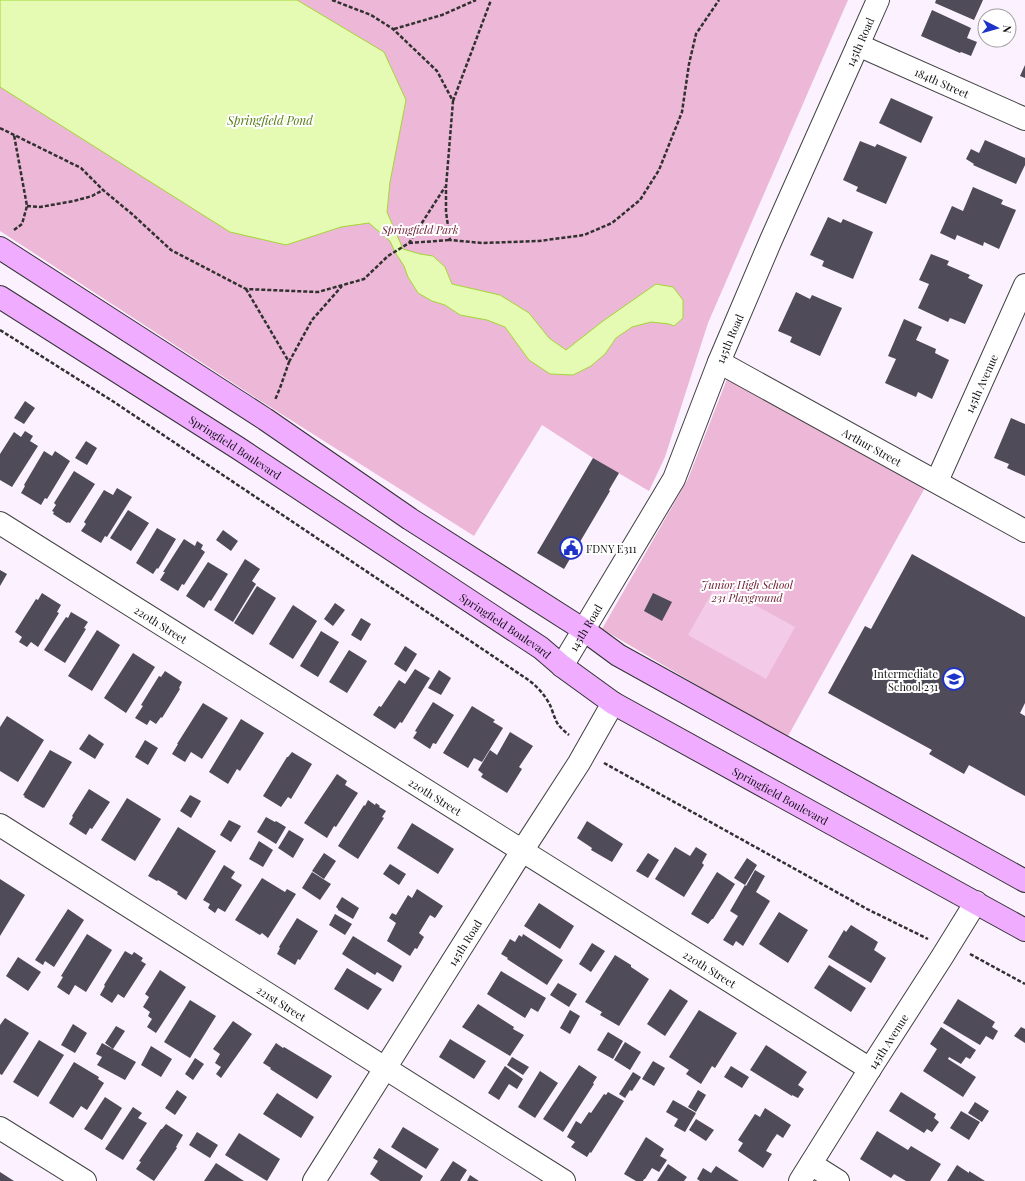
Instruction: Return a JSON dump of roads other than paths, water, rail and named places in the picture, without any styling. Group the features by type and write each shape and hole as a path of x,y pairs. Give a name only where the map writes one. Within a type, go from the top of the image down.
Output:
{"street":[{"name":"145th Road","path":"562,666 674,479 719,362 771,240 878,0"},
{"name":"184th Street","path":"858,45 1025,119"},
{"path":"6,240 410,519 584,630 618,655 1025,881"},
{"name":"145th Avenue","path":"936,481 1025,285"},
{"name":"Springfield Boulevard","path":"0,297 238,448 540,648 613,703 1025,930"},
{"name":"Arthur Street","path":"719,362 1025,531"},
{"name":"220th Street","path":"0,523 870,1069"},
{"name":"145th Road","path":"314,1181 579,763 613,703"},
{"name":"221st Street","path":"0,825 564,1181"},
{"name":"145th Avenue","path":"806,1172 976,902"},
{"path":"0,1128 85,1181"},
{"path":"806,1172 838,1181"}],"water":[{"name":"Springfield Pond","path":"0,0 297,0 384,52 406,100 390,182 387,212 403,249 433,256 445,267 452,284 500,295 529,313 549,338 566,350 603,321 656,284 673,287 683,300 683,318 674,326 651,322 632,327 616,338 605,354 591,366 573,375 550,374 529,360 505,327 487,320 460,315 445,305 432,301 418,293 408,277 404,266 390,241 369,223 341,227 286,245 230,232 0,87"}],"place":[{"name":"FDNY E311","path":"571,548"},
{"name":"Intermediate School 231","path":"954,679"}],"park label":[{"name":"Springfield Park","path":"420,229"},
{"name":"Junior High School 231 Playground","path":"747,590"}]}
